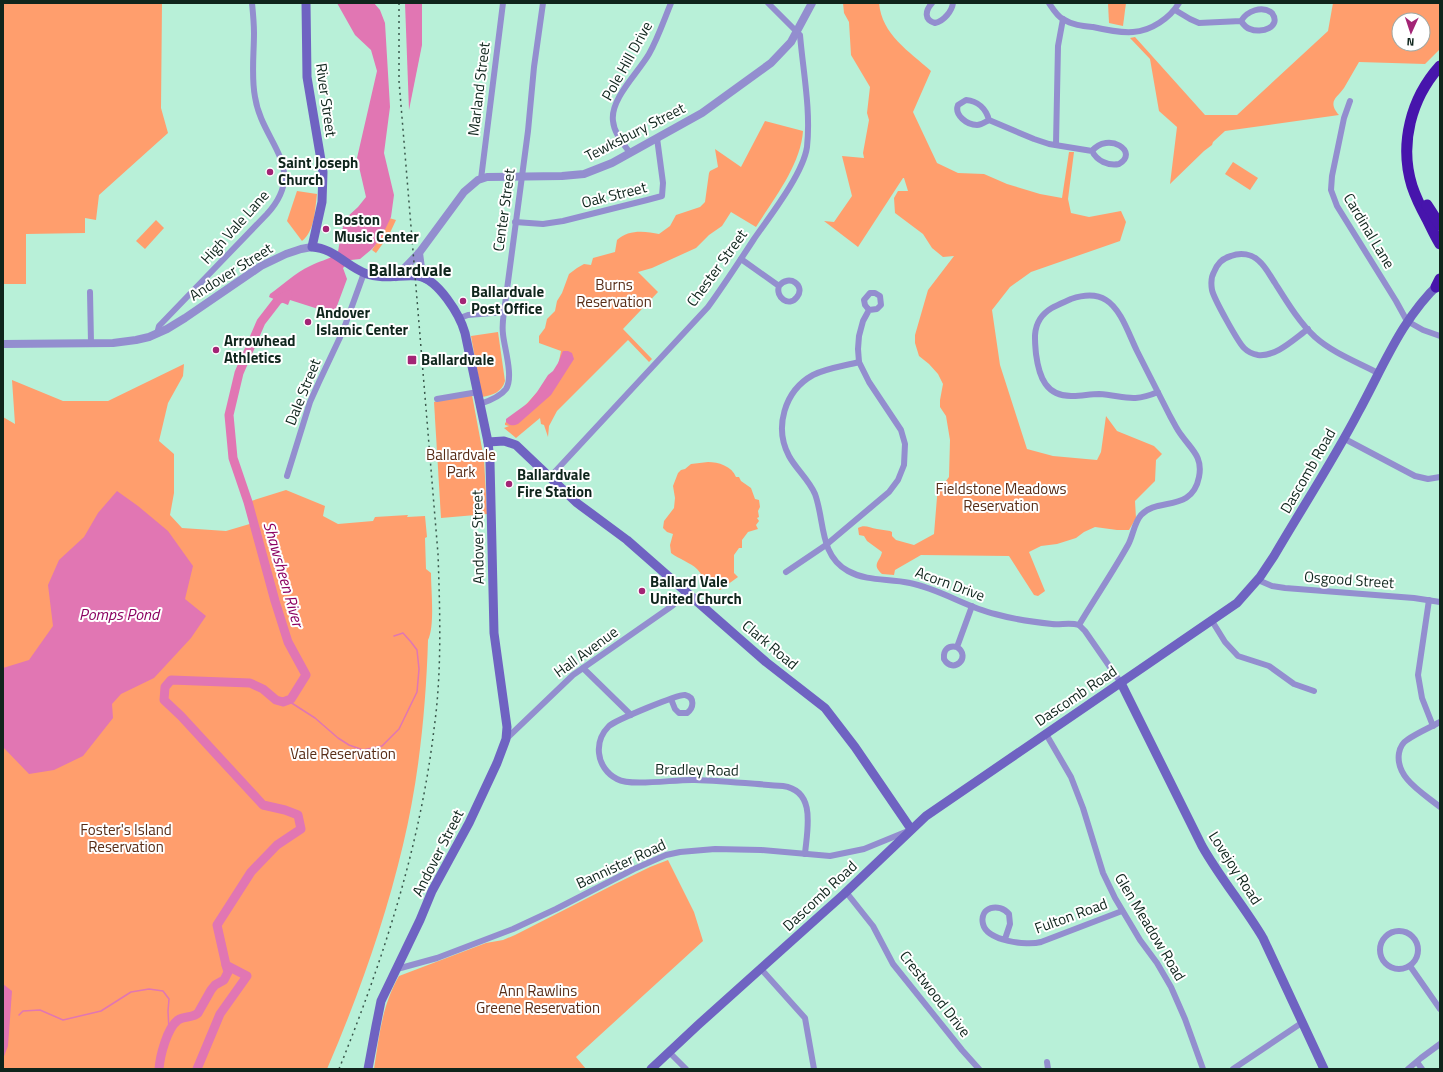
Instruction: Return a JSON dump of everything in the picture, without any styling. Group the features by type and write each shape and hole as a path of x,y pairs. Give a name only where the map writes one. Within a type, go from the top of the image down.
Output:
{"highway":[{"path":"1439,244 1415,194 1409,172 1407,153 1409,125 1414,109 1425,87 1440,66"},
{"path":"1440,76 1426,96 1418,115 1414,134 1413,154 1416,178 1422,194 1440,225"}],"main road":[{"name":"River Street","path":"306,3 307,77 323,172 322,202 312,247"},
{"path":"312,247 322,249 333,254 364,273 377,277 418,276 426,279"},
{"name":"Andover Street","path":"368,1069 382,1001 432,891 482,796 506,739 507,727 494,633 492,482 488,442 467,338 460,318 445,296 426,279"},
{"name":"Dascomb Road","path":"650,1069 846,892 926,816 1238,603 1258,580 1274,556 1359,412 1378,373 1407,321 1439,283"},
{"name":"Clark Road","path":"488,442 504,441 516,445 577,503 627,540 766,662 825,708 855,747 912,829"},
{"name":"Lovejoy Road","path":"1121,683 1210,861 1263,938 1324,1069"}],"street":[{"name":"High Vale Lane","path":"157,334 159,326 270,211 281,194 284,179 283,166 258,110 255,99 252,3"},
{"name":"Marland Street","path":"481,179 503,3"},
{"name":"Center Street","path":"480,404 496,398 508,386 509,374 503,332 504,312 543,3"},
{"name":"Pole Hill Drive","path":"630,153 616,132 613,122 614,107 648,56 671,3"},
{"path":"768,3 796,31"},
{"name":"Tewksbury Street","path":"481,179 488,177 584,174 612,163 702,114 771,63 791,42 812,3"},
{"path":"932,3 927,10 926,16 930,21 935,23 943,20 952,8 953,3"},
{"path":"1049,3 1063,19 1075,24 1113,31 1134,32 1153,26 1166,18 1175,10 1179,3"},
{"path":"1175,10 1199,23 1241,20 1250,12 1263,10 1272,13 1275,18 1274,24 1269,29 1255,30 1248,29 1241,20"},
{"path":"1056,144 1058,46 1063,19"},
{"name":"Chester Street","path":"550,477 708,307 797,175 807,149 808,131 800,34 796,31"},
{"path":"989,120 978,125 972,124 959,117 957,111 958,105 966,100 972,101 984,109 989,120 1034,139 1092,151 1099,160 1119,164 1125,157 1125,151 1121,146 1107,142 1100,143 1092,151"},
{"name":"Cardinal Lane","path":"1350,101 1342,126 1332,176 1331,190 1337,206 1396,300 1407,321"},
{"name":"Oak Street","path":"515,222 543,224 564,221 662,196 663,183 657,138"},
{"path":"396,277 419,253 464,192 471,185 481,179"},
{"name":"Andover Street","path":"3,344 113,343 136,340 157,334 186,318 261,266 286,254 312,247"},
{"path":"419,253 421,268 426,279"},
{"path":"1308,329 1270,354 1256,355 1247,351 1240,344 1214,294 1211,283 1213,272 1216,267 1224,259 1234,255 1245,254 1256,258 1264,266 1294,312 1316,337 1333,350 1378,373"},
{"path":"741,259 779,286"},
{"name":"Dale Street","path":"287,476 308,407 343,331 364,273"},
{"path":"90,292 91,343"},
{"path":"1121,683 1086,631 1079,624 1128,545 1142,514 1152,508 1181,500 1190,494 1199,480 1200,469 1196,453 1178,431 1117,311 1106,300 1092,296 1077,297 1050,309 1040,320 1036,329 1035,339 1038,369 1041,378 1052,390 1067,396 1096,394 1132,399 1158,392"},
{"path":"786,572 826,545 889,492 898,480 904,465 905,444 901,430 869,382 859,362 859,336 863,321 869,310"},
{"path":"460,318 468,315 504,312"},
{"path":"1407,321 1423,330 1440,336"},
{"name":"Acorn Drive","path":"859,362 821,372 807,379 794,391 782,418 785,447 789,457 814,493 829,552 840,565 855,574 874,579 910,582 997,614 1056,624 1079,624"},
{"path":"437,399 478,392"},
{"path":"1343,438 1415,476 1428,479 1440,477"},
{"name":"Osgood Street","path":"1258,580 1272,586 1285,588 1440,602"},
{"name":"Hall Avenue","path":"506,739 558,688 583,668 660,614 688,592"},
{"path":"1428,600 1418,676 1422,698 1433,726"},
{"path":"957,647 972,606"},
{"path":"1212,621 1225,642 1238,656 1269,666 1294,684 1314,691"},
{"path":"583,668 630,715"},
{"name":"Bradley Road","path":"671,699 617,721 604,732 598,749 601,762 605,770 611,776 628,782 696,780 783,786 791,788 801,795 807,806 805,854"},
{"path":"1440,722 1406,740 1401,747 1399,764 1401,771 1410,782 1440,807"},
{"name":"Glen Meadow Road","path":"1046,734 1071,777 1083,808 1103,873 1122,911 1140,940 1157,963 1171,987 1185,1019 1203,1069"},
{"name":"Bannister Road","path":"397,969 437,958 513,929 634,869 666,855 680,852 715,849 762,850 823,856 846,854 864,849 912,829"},
{"name":"Crestwood Drive","path":"846,892 872,926 893,964 979,1069"},
{"name":"Fulton Road","path":"1005,939 1010,924 1009,914 1002,908 992,907 985,912 983,916 983,925 988,932 1005,939 1020,944 1034,944 1122,911"},
{"path":"1404,932 1414,939 1417,945 1418,953 1410,966 1399,969 1391,967 1384,962 1381,955 1381,947 1384,940 1390,934 1404,932"},
{"path":"1410,966 1440,1009"},
{"path":"761,969 805,1018 814,1069"},
{"path":"1233,1069 1303,1022"},
{"path":"1408,1069 1440,1044"},
{"path":"669,1052 686,1069"},
{"path":"1047,1062 1048,1069"},
{"path":"1417,1062 1422,1069"}],"green space":[{"path":"3,3 162,3 161,108 168,133 99,195 96,220 85,218 85,233 26,234 26,284 3,284"},
{"name":"Fieldstone Meadows Reservation","path":"843,3 879,3 885,24 891,33 898,42 931,71 913,112 937,163 958,173 984,174 1007,184 1040,194 1062,198 1069,152 1074,152 1068,199 1071,213 1089,217 1121,211 1126,222 1120,241 1031,272 1010,287 992,310 1000,365 1027,449 1053,456 1097,460 1101,452 1106,416 1117,431 1154,446 1162,454 1156,460 1155,481 1135,501 1136,518 1129,530 1095,527 1076,538 1057,544 1041,546 1029,552 1045,591 1038,596 1034,595 1009,556 921,555 895,570 894,575 882,574 877,568 877,563 882,552 867,541 864,536 859,535 858,528 863,526 890,531 896,540 914,545 934,534 938,485 942,486 949,477 950,440 946,416 940,407 943,384 938,374 919,356 915,343 915,335 928,290 954,256 943,257 932,248 923,234 895,213 894,198 898,191 908,191 904,178 858,247 824,221 834,222 852,196 842,156 864,158 863,153 869,120 867,113 870,87 851,55 849,22 844,13"},
{"path":"1108,3 1126,3 1123,26 1109,23"},
{"path":"1333,3 1440,3 1440,49 1425,64 1359,62 1344,88 1334,100 1333,103 1335,110 1339,115 1225,131 1170,184 1177,127 1159,111 1150,59 1130,38 1135,37 1205,115 1237,115 1328,31"},
{"name":"Burns Reservation","path":"765,121 803,131 797,156 786,181 756,227 731,212 722,226 709,235 696,248 652,268 638,272 658,292 623,329 652,359 649,362 628,340 557,411 549,426 548,437 544,425 541,424 540,418 516,438 504,428 509,426 505,425 505,423 520,411 542,387 558,366 561,351 539,343 539,336 545,328 547,319 555,311 557,301 562,293 569,274 584,264 591,265 593,258 615,252 617,240 621,236 632,232 659,234 670,226 676,215 700,207 705,202 709,173 718,167 715,149 741,167"},
{"path":"1233,162 1258,178 1250,190 1225,174"},
{"path":"297,191 317,194 312,226 310,232 302,241 287,221"},
{"path":"389,218 396,220 389,235 376,253 372,250"},
{"path":"156,220 164,228 145,249 136,241"},
{"path":"498,332 505,381 502,388 490,395 482,397 471,336"},
{"name":"Foster's Island Reservation","path":"184,364 183,376 168,403 159,441 174,454 174,493 170,515 182,528 226,531 253,523 248,502 286,490 325,506 323,516 338,524 373,521 375,517 408,515 407,517 425,516 427,537 425,538 426,569 431,573 432,608 430,634 428,640 426,691 421,743 409,820 396,873 370,958 327,1069 3,1069 3,417 15,424 12,380 63,401 108,401"},
{"name":"Ballardvale Park","path":"472,395 484,459 487,514 441,518 434,402"},
{"path":"708,462 728,467 736,477 739,477 741,481 751,488 755,499 759,500 760,507 758,511 759,517 757,518 759,521 756,525 758,529 748,532 742,540 742,548 739,548 734,555 734,573 738,577 720,590 694,567 671,553 670,545 673,534 667,532 663,528 664,521 674,508 675,498 673,486 678,473 691,464"},
{"name":"Ann Rawlins Greene Reservation","path":"668,860 694,912 703,941 576,1057 586,1069 374,1069 385,1010 393,987 399,976 486,943 503,940 515,935 615,884"}],"water":[{"path":"337,3 374,3 380,10 385,23 390,107 384,153 394,195 391,217 381,238 372,249 360,259 351,260 343,268 347,279 334,314 290,300 288,305 269,297 270,294 299,272 331,257 338,252 341,233 346,218 366,197 357,158 377,71 371,50 355,35"},
{"path":"405,3 422,3 422,45 409,110"},
{"path":"563,351 572,353 574,359 551,395 518,424 512,425 507,423 506,419 528,403 537,392 548,375 553,371"},
{"name":"Pomps Pond","path":"117,491 168,531 193,566 185,599 206,616 191,638 154,678 121,694 112,704 113,718 83,756 54,770 29,774 3,747 3,668 29,660 53,626 48,585 59,560 84,537 98,513"},
{"path":"3,984 12,991 8,1046 3,1059"}],"waterway":[{"name":"Shawsheen River","path":"197,1069 220,1014 247,976 226,965 217,925 251,872 277,845 301,829 298,815 285,810 263,805 181,716 164,700 165,687 171,680 250,683 263,689 276,700 283,702 291,699 306,675 288,642 275,601 248,502 233,458 229,415 239,373 261,322 278,300 288,295"},
{"path":"287,700 315,718 338,738 349,745 363,750 382,746 399,729 417,692 419,669 417,650 403,633 394,636"},
{"name":"Shawsheen River","path":"159,1069 167,1036 174,1024 178,1020 194,1016 198,1013 211,990 215,985 224,980 228,972 226,965"},
{"path":"19,1015 23,1011 40,1010 63,1020 101,1011 131,992 149,989 163,991 169,999 169,1030"}],"railway":[{"path":"339,1069 385,945 398,902 409,860 428,773 437,707 440,620 438,554 399,81 399,3"}],"place":[{"name":"Saint Joseph Church","path":"270,172"},
{"name":"Boston Music Center","path":"326,229"},
{"name":"Ballardvale Post Office","path":"463,301"},
{"name":"Andover Islamic Center","path":"308,322"},
{"name":"Arrowhead Athletics","path":"216,350"},
{"name":"Ballardvale","path":"412,360"},
{"name":"Ballardvale Fire Station","path":"509,484"},
{"name":"Ballard Vale United Church","path":"642,591"}],"district":[{"name":"Ballardvale","path":"410,270"}],"park label":[{"name":"Vale Reservation","path":"343,754"}]}
